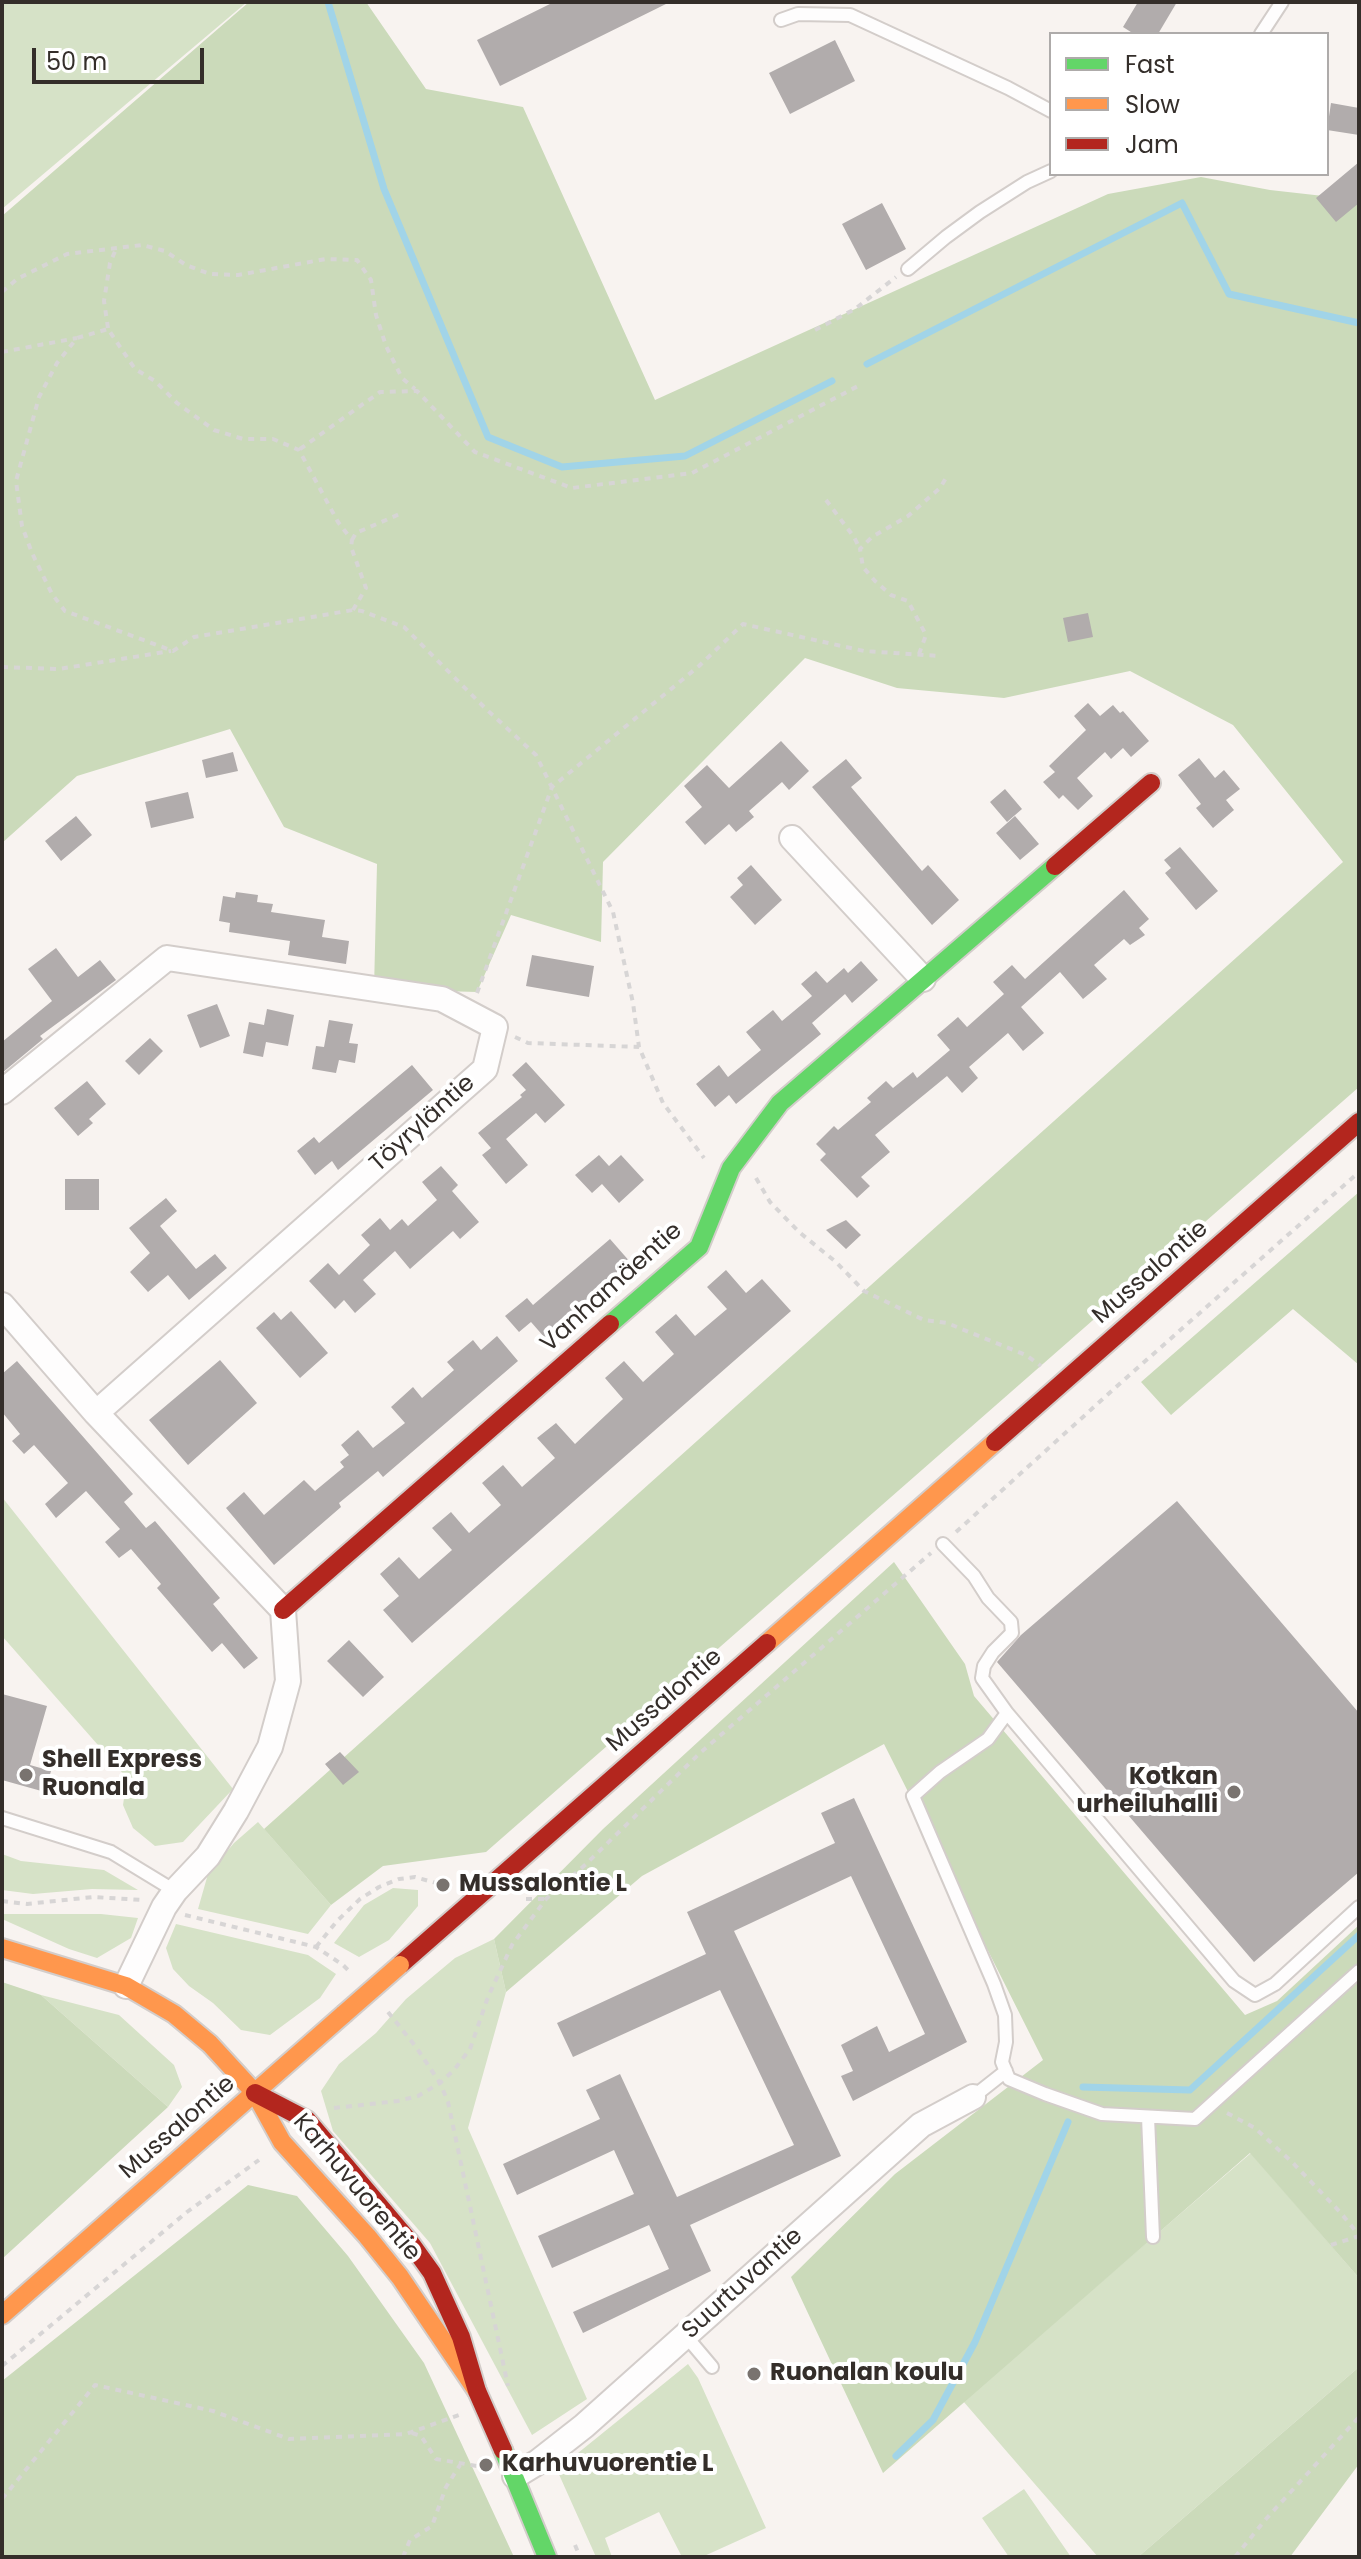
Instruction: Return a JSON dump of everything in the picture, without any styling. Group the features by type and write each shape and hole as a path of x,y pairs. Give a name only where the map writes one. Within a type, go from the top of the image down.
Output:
{"street":[{"name":"Vanhamäentie","path":"283,1610 699,1247 734,1164 780,1103 1151,783"},
{"path":"792,838 923,979"},
{"path":"2,1092 167,958 442,999 495,1027"},
{"name":"Töyryläntie","path":"96,1413 485,1069 495,1027"},
{"name":"Mussalontie","path":"2,2315 1359,1122"},
{"path":"2,1305 96,1413 283,1610 288,1681 270,1747 208,1856 169,1899 126,1986"},
{"path":"2,1948 126,1986 174,2014 210,2044 255,2093"},
{"name":"Karhuvuorentie","path":"255,2093 307,2120 409,2241 432,2273 461,2337 477,2391 547,2557"},
{"name":"Karhuvuorentie","path":"255,2093 282,2142 400,2277 477,2391"},
{"name":"Suurtuvantie","path":"515,2476 584,2426 921,2125 973,2097"}],"lane":[{"path":"1262,32 1282,2"},
{"path":"781,20 798,14 850,15 1049,110"},
{"path":"908,269 980,212 1049,172"},
{"path":"943,1544 1011,1622 1012,1633 988,1659 982,1678 1007,1713 1234,1981 1255,1995 1275,1984 1359,1907"},
{"path":"1007,1713 988,1739 940,1772 913,1796 1005,2015 1006,2042 1002,2062 1009,2079 1102,2114 1195,2119 1359,1971"},
{"path":"2,1818 111,1852 169,1899"},
{"path":"973,2097 1006,2071"},
{"path":"1148,2117 1153,2237"},
{"path":"685,2335 712,2367"}],"path":[{"path":"2,292 17,279 67,254 142,245 165,251 186,265 210,274 238,275 326,259 357,260 371,280 376,315 386,346 402,378 475,452 572,488 692,473 860,385"},
{"path":"116,249 110,263 104,301 108,329 135,369 155,381 177,403 214,430 243,439 273,439 299,450 338,522 352,540"},
{"path":"815,330 855,309 908,269"},
{"path":"2,352 108,329"},
{"path":"77,338 57,363 39,397 16,481 22,526 52,594 65,611 173,651"},
{"path":"299,450 380,392 417,391"},
{"path":"860,549 872,537 908,516 940,488 946,478"},
{"path":"826,500 854,537 863,567 891,595 908,601 926,635 919,654"},
{"path":"353,610 366,588 351,547 352,540 356,533 402,513"},
{"path":"2,667 59,669 173,651 194,637 353,610 404,627 536,755 613,912 633,1003 639,1047 663,1103 703,1158 734,1164 756,1178 770,1202 864,1291 924,1320 947,1323 1026,1355 1041,1366 1058,1387"},
{"path":"472,1015 481,977 552,787 699,666 743,624 864,651 939,656"},
{"path":"495,1027 528,1043 639,1047"},
{"path":"307,2120 324,2110 418,2096 440,2083 470,2049 488,1997 512,1945 546,1899 700,1753 943,1544 1359,1172"},
{"path":"316,1947 360,1899 379,1887 415,1877 443,1885"},
{"path":"2,1901 27,1904 93,1897 169,1899 195,1918 316,1947 343,1965 361,1983"},
{"path":"526,1899 546,1899"},
{"path":"387,2012 416,2047 440,2083 448,2102 509,2389"},
{"path":"1217,2099 1228,2114 1255,2128 1292,2162 1359,2236 1331,2245"},
{"path":"2,2366 187,2212 282,2142"},
{"path":"2,2499 95,2385 213,2411 289,2439 410,2433 465,2412"},
{"path":"1235,2557 1359,2417"},
{"path":"410,2433 421,2436 436,2459 477,2466"},
{"path":"403,2557 410,2540 432,2526 446,2487 460,2465"},
{"path":"570,2533 580,2557"}],"green space":[{"path":"2,2 247,2 2,209"},
{"path":"249,2 366,2 426,89 523,107 655,400 1108,194 1201,177 1270,190 1359,200 1359,1087 486,1852 383,1866 331,1905 264,1829 1343,862 1233,725 1130,671 1004,698 897,688 805,658 603,862 601,942 511,915 477,992 374,989 377,864 284,827 230,729 77,776 2,843 2,216"},
{"path":"1359,1192 1359,1365 1293,1309 1171,1415 1141,1382"},
{"path":"2,1497 233,1789 183,1842 155,1846 133,1828 123,1805 127,1778 2,1636"},
{"path":"894,1562 965,1664 974,1696 1245,2015 1277,2001 1359,1925 1359,2278 1250,2153 883,2473 791,2277 895,2174 1043,2060 884,1744 642,1876 506,1992 494,1939 603,1829"},
{"path":"258,1822 331,1905 308,1934 198,1909 208,1874 234,1843"},
{"path":"2,1854 21,1861 104,1870 138,1890 92,1889 33,1894 2,1890"},
{"path":"393,1888 418,1890 418,1906 389,1940 359,1957 334,1943 364,1905"},
{"path":"2,1914 101,1914 138,1918 131,1938 97,1958 2,1919"},
{"path":"176,1924 308,1955 336,1974 320,1998 270,2035 241,2030 173,1969 166,1948"},
{"path":"494,1939 506,1992 468,2128 587,2399 532,2435 430,2243 333,2131 321,2091 339,2064 376,2033 406,1999 455,1958"},
{"path":"2,1982 41,1995 168,2107 2,2259"},
{"path":"41,1995 119,2015 174,2065 182,2087 168,2107"},
{"path":"1251,2153 1359,2278 1359,2367 1138,2557 1098,2557 963,2401"},
{"path":"248,2185 297,2196 348,2256 424,2363 514,2557 2,2557 2,2381"},
{"path":"688,2364 698,2378 766,2528 702,2557 682,2557 659,2512 605,2538 612,2557 596,2557 557,2470"},
{"path":"1359,2367 1359,2464 1290,2557 1138,2557"},
{"path":"1024,2489 1071,2557 1009,2557 982,2518"}],"building":[{"path":"554,2 670,2 500,86 477,40"},
{"path":"1138,2 1177,2 1159,32 1131,32 1123,27"},
{"path":"835,40 855,81 790,114 769,73"},
{"path":"1331,103 1359,108 1359,135 1329,130"},
{"path":"1359,162 1359,203 1336,222 1316,198"},
{"path":"882,203 906,249 866,270 842,224"},
{"path":"1088,613 1093,637 1068,642 1063,618"},
{"path":"1088,703 1100,716 1113,705 1120,713 1123,711 1149,741 1131,757 1123,748 1111,759 1105,752 1077,778 1093,796 1078,810 1063,795 1059,799 1043,782 1055,772 1049,766 1086,730 1074,716"},
{"path":"781,741 809,771 789,790 782,782 749,811 754,817 736,832 729,824 705,845 685,822 702,807 684,786 707,765 729,788"},
{"path":"233,752 238,771 206,778 202,760"},
{"path":"1199,758 1215,778 1224,770 1240,789 1226,800 1234,810 1213,828 1196,808 1201,804 1178,775"},
{"path":"846,759 862,778 851,787 922,871 928,865 959,900 932,925 812,787"},
{"path":"1005,789 1022,809 1007,822 990,802"},
{"path":"188,792 194,818 151,828 145,802"},
{"path":"76,816 92,835 61,861 45,841"},
{"path":"1015,816 1039,844 1020,860 996,833"},
{"path":"1180,847 1218,891 1196,910 1165,873 1171,868 1164,860"},
{"path":"751,865 782,900 755,925 730,897 743,885 737,878"},
{"path":"1124,890 1149,919 1139,928 1145,935 1130,945 1124,939 1094,965 1107,979 1083,999 1060,972 1021,1007 1044,1033 1023,1051 1008,1033 969,1067 978,1078 962,1093 947,1076 875,1135 890,1152 861,1177 870,1186 857,1198 820,1160 826,1154 816,1144 834,1126 838,1130 871,1102 867,1098 886,1081 893,1088 913,1072 917,1078 950,1050 937,1035 958,1017 967,1027 1004,994 993,982 1012,965 1025,979"},
{"path":"236,892 258,895 257,902 273,904 271,912 325,920 322,937 349,941 346,964 288,955 290,941 229,932 230,923 219,921 223,896 235,898"},
{"path":"56,948 78,977 100,960 116,980 40,1036 43,1039 2,1073 2,1042 52,1001 28,969"},
{"path":"532,955 594,966 589,997 526,986"},
{"path":"861,961 878,980 852,1003 845,994 812,1023 821,1034 736,1104 729,1095 715,1107 696,1084 719,1065 728,1077 761,1050 746,1032 773,1010 782,1021 812,996 801,984 816,971 827,983 844,968 848,973"},
{"path":"217,1004 230,1036 200,1048 187,1015"},
{"path":"267,1009 294,1015 288,1046 266,1042 263,1057 243,1053 249,1022 264,1025"},
{"path":"329,1020 353,1024 349,1043 358,1044 355,1063 339,1060 336,1073 312,1069 316,1046 324,1047"},
{"path":"150,1038 163,1051 139,1075 125,1061"},
{"path":"526,1062 565,1105 545,1123 536,1113 506,1139 528,1165 506,1184 482,1155 491,1148 478,1133 522,1097 520,1095 526,1090 512,1075"},
{"path":"412,1065 433,1090 338,1170 332,1161 315,1175 297,1151 314,1137 319,1143"},
{"path":"87,1081 106,1104 89,1119 93,1123 78,1136 54,1108"},
{"path":"599,1155 609,1166 621,1155 644,1180 619,1203 602,1184 592,1193 575,1175"},
{"path":"441,1166 458,1185 452,1191 479,1222 460,1239 453,1231 410,1269 395,1251 363,1280 376,1294 355,1313 344,1300 335,1309 309,1281 328,1263 339,1275 370,1245 361,1235 380,1218 390,1230 402,1219 408,1226 437,1200 422,1182"},
{"path":"65,1179 99,1179 99,1210 65,1210"},
{"path":"166,1198 177,1211 160,1226 196,1269 215,1254 227,1268 189,1300 168,1275 148,1292 130,1272 150,1253 129,1228"},
{"path":"846,1220 861,1235 846,1249 826,1230"},
{"path":"610,1239 631,1263 545,1338 531,1322 519,1332 505,1316 527,1298 533,1305"},
{"path":"726,1270 746,1293 762,1279 791,1311 412,1643 383,1610 399,1596 380,1574 399,1557 419,1579 452,1550 432,1528 451,1512 469,1533 501,1505 482,1483 503,1465 522,1487 555,1458 537,1438 556,1423 575,1444 623,1399 605,1378 624,1361 643,1382 674,1354 655,1332 676,1314 695,1336 727,1309 707,1287"},
{"path":"291,1311 328,1353 300,1378 256,1328 274,1312 281,1320"},
{"path":"497,1336 518,1361 383,1477 378,1471 339,1503 341,1507 274,1565 226,1508 244,1492 264,1515 304,1480 315,1491 344,1467 340,1462 349,1455 341,1445 358,1430 373,1448 405,1423 391,1407 413,1387 422,1398 454,1370 447,1362 473,1340 481,1350"},
{"path":"220,1360 257,1403 188,1465 149,1420"},
{"path":"17,1361 133,1494 124,1502 146,1528 155,1521 220,1598 213,1604 258,1658 244,1669 222,1643 212,1652 157,1588 161,1584 131,1549 119,1558 105,1542 120,1529 86,1491 56,1518 45,1504 68,1483 34,1445 24,1454 12,1441 20,1434 2,1412 2,1374"},
{"name":"Kotkan urheiluhalli","path":"1177,1501 1359,1713 1359,1872 1254,1962 997,1662 1021,1635"},
{"path":"349,1640 384,1677 363,1697 327,1661"},
{"path":"2,1694 47,1706 30,1765 51,1771 45,1792 2,1780"},
{"path":"340,1752 359,1772 343,1785 325,1764"},
{"path":"854,1798 967,2042 853,2101 841,2076 853,2071 841,2045 877,2026 889,2052 925,2034 851,1876 734,1931 841,2156 690,2225 711,2271 583,2333 573,2312 669,2269 649,2225 552,2268 538,2236 634,2194 614,2150 517,2195 503,2164 600,2119 586,2090 620,2074 677,2197 794,2145 720,1990 573,2057 557,2023 706,1954 687,1912 835,1843 821,1813"}],"waterway":[{"path":"328,2 384,189 488,437 562,467 685,456 832,381"},
{"path":"867,364 1182,203 1229,294 1359,323"},
{"path":"1083,2087 1190,2090 1359,1935"},
{"path":"896,2456 933,2420 975,2342 1068,2122"}],"traffic: fast":[{"path":"610,1324 699,1247 731,1168 780,1103 1055,866"},
{"path":"503,2450 547,2557"}],"traffic: slow":[{"path":"767,1643 995,1442"},
{"path":"2,1948 126,1986 174,2014 210,2044 255,2093 282,2142 400,2277 477,2391"},
{"path":"344,2014 400,1965"},
{"path":"2,2315 344,2014"}],"traffic: jam":[{"path":"1055,866 1151,783"},
{"path":"995,1442 1359,1122"},
{"path":"283,1610 610,1324"},
{"path":"400,1965 767,1643"},
{"path":"255,2093 307,2120 409,2241 432,2273 461,2337 477,2391 503,2450"}],"place":[{"name":"Shell Express Ruonala","path":"26,1775"},
{"name":"Kotkan urheiluhalli","path":"1234,1792"},
{"name":"Mussalontie L","path":"443,1885"},
{"name":"Ruonalan koulu","path":"754,2374"},
{"name":"Karhuvuorentie L","path":"486,2465"}]}
